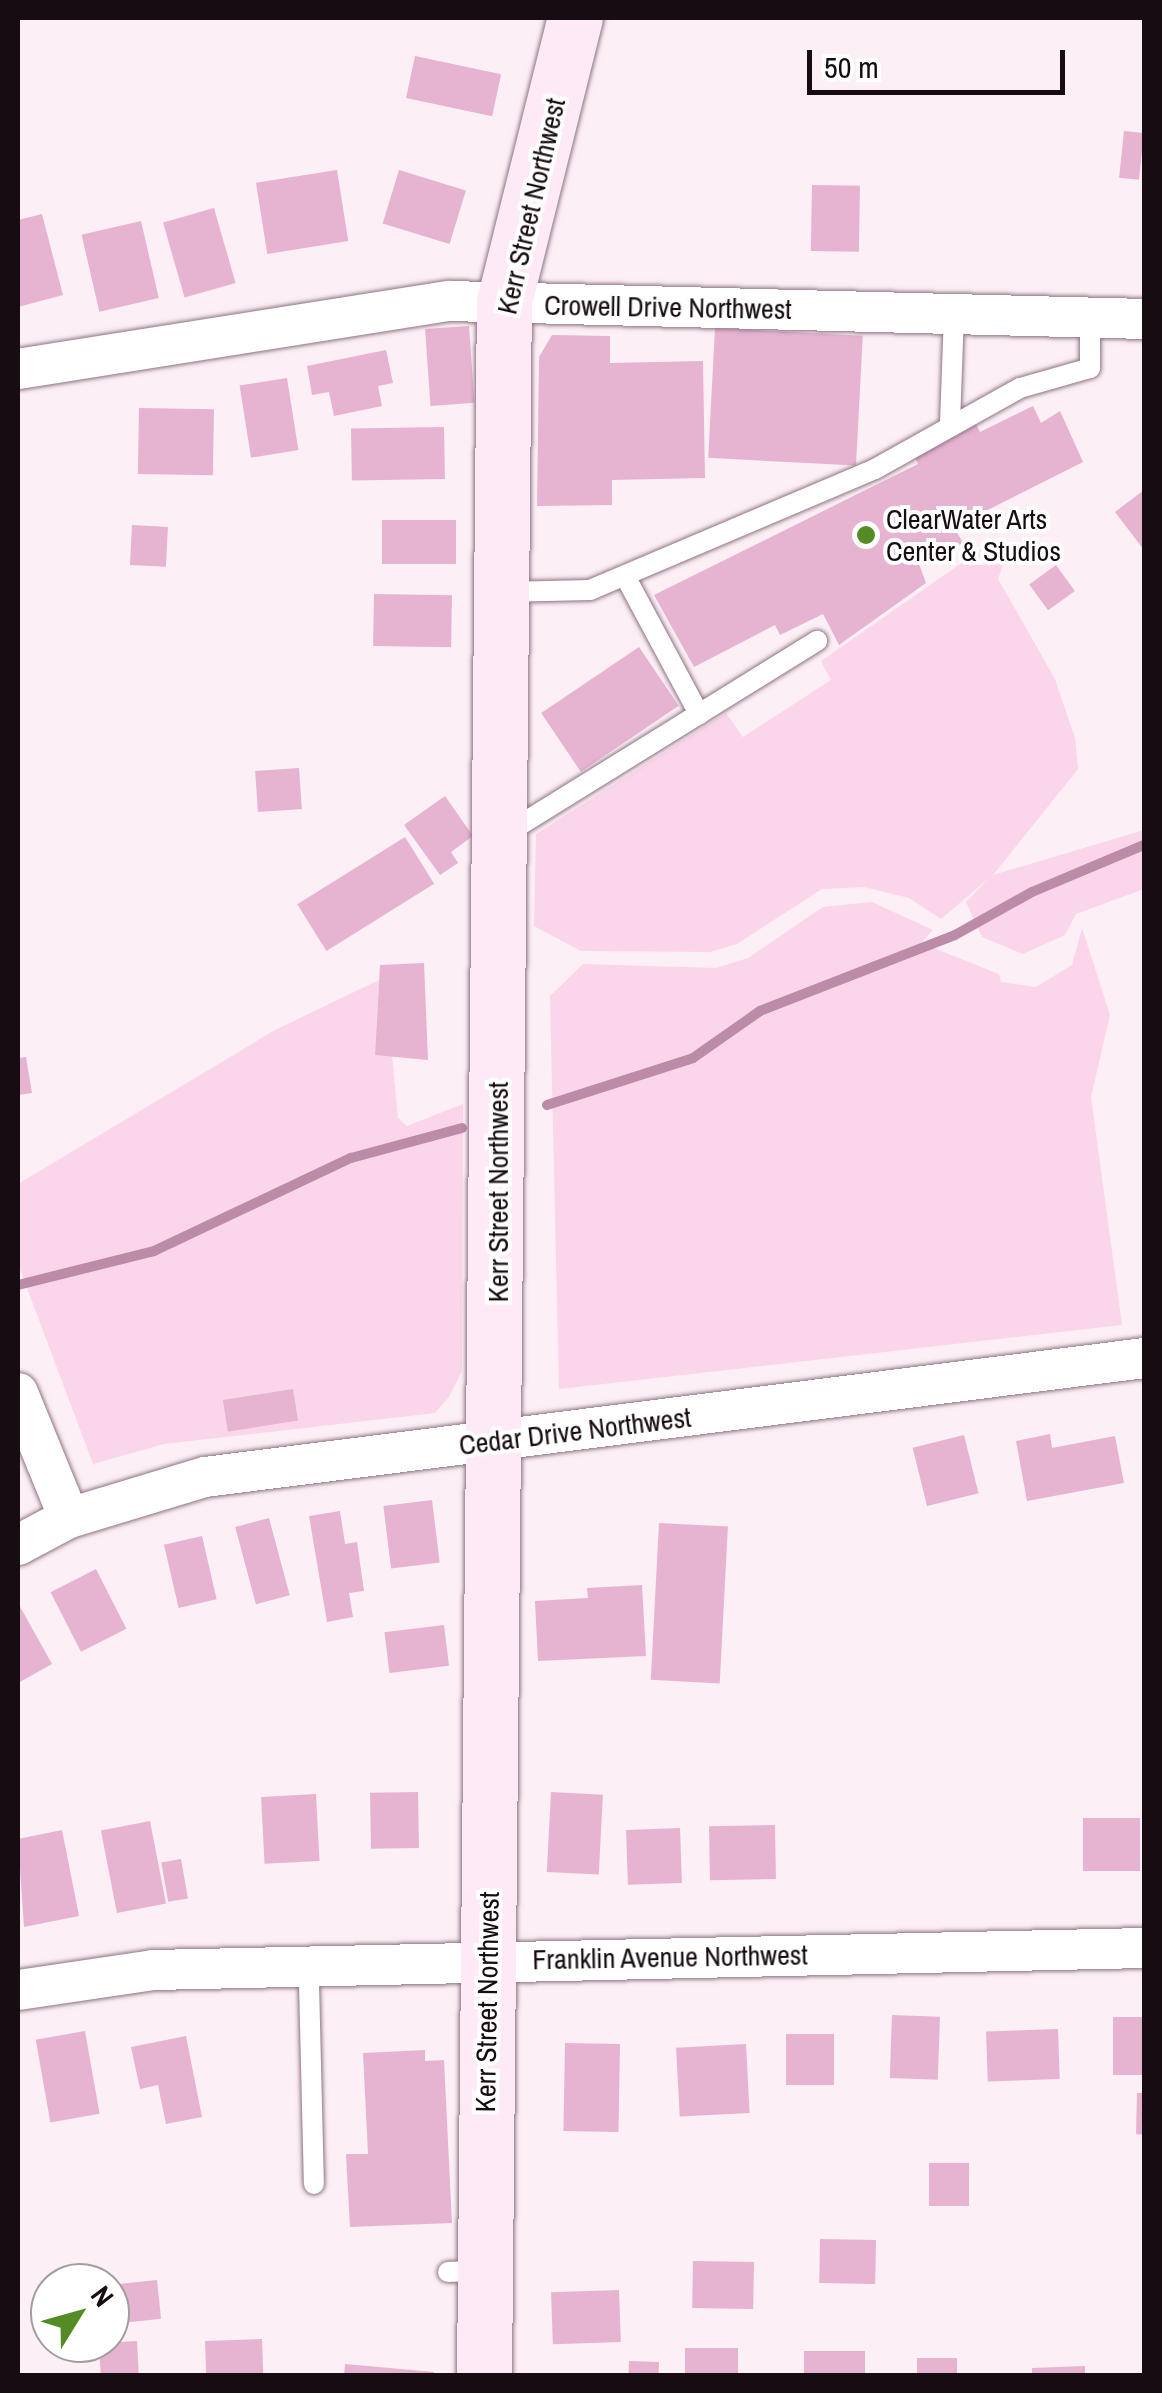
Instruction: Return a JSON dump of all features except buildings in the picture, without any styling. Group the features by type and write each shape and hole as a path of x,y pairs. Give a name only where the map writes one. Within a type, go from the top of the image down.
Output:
{"street":[{"name":"Kerr Street Northwest","path":"484,2376 466,2272 486,1961 497,1442 504,302 575,18"},
{"name":"Crowell Drive Northwest","path":"18,369 448,301 1144,319"},
{"name":"Cedar Drive Northwest","path":"18,1545 69,1518 205,1477 1144,1358"},
{"path":"18,1392 69,1518"},
{"name":"Franklin Avenue Northwest","path":"18,1990 154,1970 1144,1948"}],"lane":[{"path":"950,423 954,314"},
{"path":"502,592 590,590 875,469 950,423 1020,388 1090,368 1090,317"},
{"path":"626,576 699,714"},
{"path":"501,836 817,641"},
{"path":"309,1983 314,2184"}],"shaded area":[{"path":"996,539 1006,556 998,579 1055,679 1075,738 1078,769 993,875 1144,830 1144,889 1076,914 1065,935 1023,954 982,937 966,902 988,879 941,919 909,898 864,887 822,889 737,944 710,952 581,951 534,926 536,834 726,713 743,737 831,680 821,661"},
{"path":"872,902 933,930 921,943 999,974 1001,982 1036,987 1072,965 1082,928 1110,1015 1091,1097 1122,1325 559,1389 550,996 583,964 716,968 748,958 823,907"},
{"path":"379,980 375,1054 392,1056 398,1118 407,1126 463,1104 462,1371 449,1397 435,1413 164,1444 93,1464 18,1264 18,1184 275,1030"}],"waterway":[{"path":"547,1105 693,1058 760,1011 955,935 1032,892 1144,845"},
{"path":"18,1285 154,1251 351,1158 462,1128"}],"place":[{"name":"ClearWater Arts Center & Studios","path":"866,535"}]}
